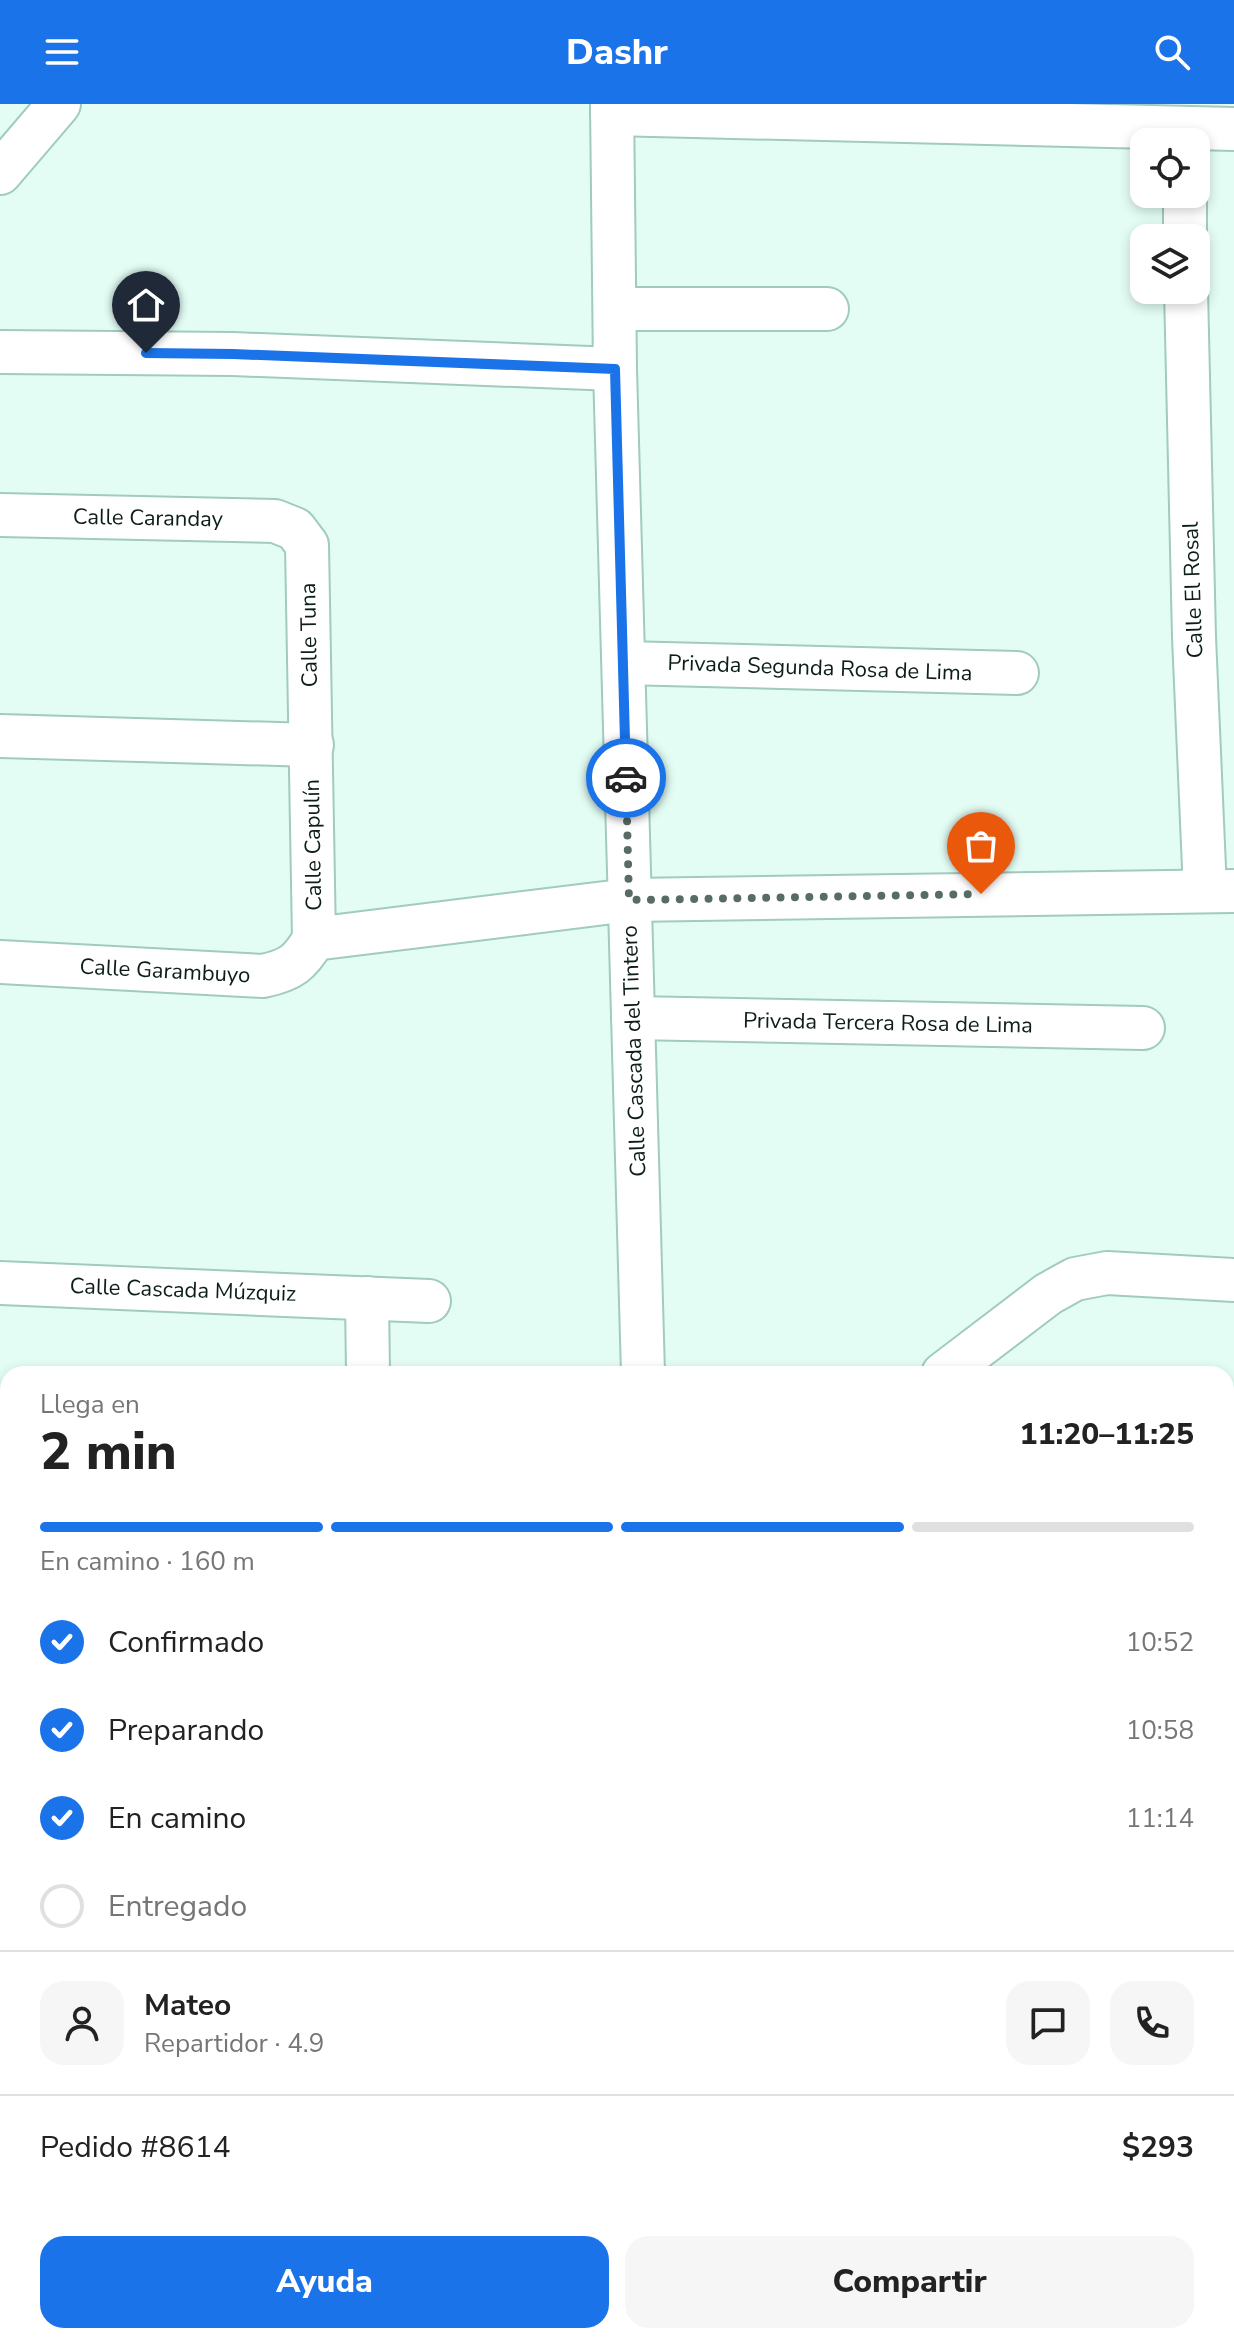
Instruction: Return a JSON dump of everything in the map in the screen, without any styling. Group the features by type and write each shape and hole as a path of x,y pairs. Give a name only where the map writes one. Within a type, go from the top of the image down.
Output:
{"street":[{"path":"0,173 16,134 59,104"},
{"path":"612,109 966,113 1234,129"},
{"name":"Calle Cascada del Tintero","path":"612,109 615,369 643,1366"},
{"name":"Calle El Rosal","path":"1186,304 1194,621 1220,891"},
{"path":"615,309 827,309"},
{"path":"0,352 233,354 615,369"},
{"name":"Calle Caranday","path":"0,515 275,521 295,529"},
{"name":"Calle Tuna","path":"295,529 307,545 312,745"},
{"name":"Privada Segunda Rosa de Lima","path":"624,663 1017,673"},
{"path":"0,736 312,745"},
{"name":"Calle Capulín","path":"312,745 314,939 629,900 1220,891"},
{"name":"Calle Garambuyo","path":"0,962 263,976 285,971 303,958 314,939"},
{"name":"Privada Tercera Rosa de Lima","path":"633,1018 1143,1028"},
{"path":"954,1366 1048,1294 1075,1279 1107,1273 1234,1280"},
{"name":"Calle Cascada Múzquiz","path":"0,1283 429,1301"},
{"path":"367,1298 368,1366"}],"way so far":[{"path":"626,778 629,900 981,894"}],"route":[{"path":"146,353 615,369 626,778"}]}
